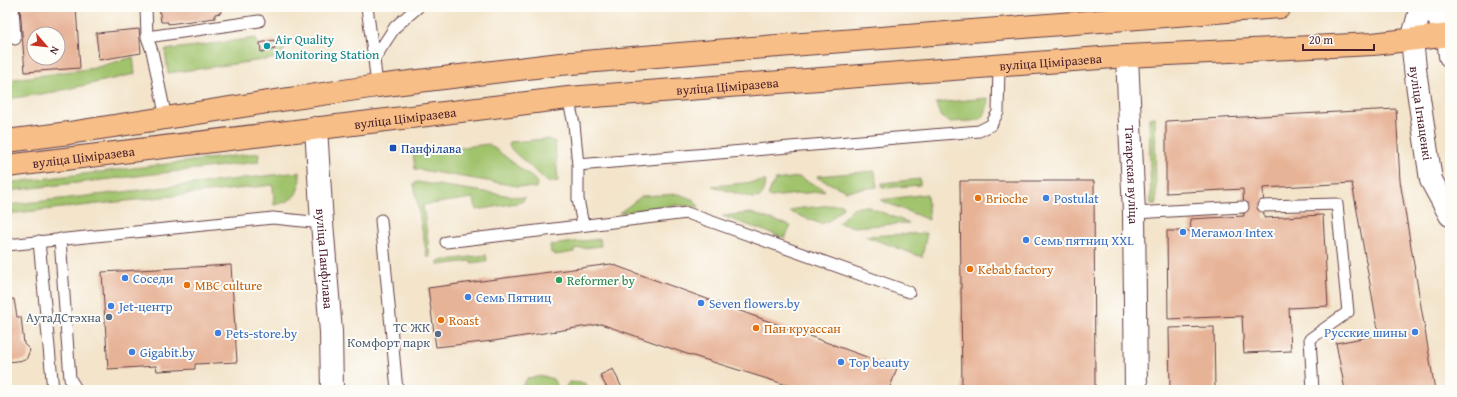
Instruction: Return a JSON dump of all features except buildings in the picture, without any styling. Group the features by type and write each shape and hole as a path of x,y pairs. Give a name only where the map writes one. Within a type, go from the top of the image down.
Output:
{"main road":[{"name":"вуліца Ціміразева","path":"7,141 69,133 377,86 560,64 1280,7"},
{"name":"вуліца Ціміразева","path":"7,166 568,98 1127,56 1373,44 1412,40 1449,42"}],"street":[{"name":"вуліца Ігнаценкі","path":"1421,7 1412,40 1431,180 1450,215"},
{"path":"1432,7 1449,42"},
{"name":"Татарская вуліца","path":"1127,56 1134,213 1136,390"},
{"name":"вуліца Панфілава","path":"316,128 331,332 332,390"}],"lane":[{"path":"13,7 15,39"},
{"path":"146,7 147,37 152,51 166,118"},
{"path":"367,7 377,86"},
{"path":"374,59 395,27 418,7"},
{"path":"147,37 259,21"},
{"path":"578,166 979,131 990,125 998,112 999,66"},
{"path":"568,98 574,124 578,166 578,199 583,225"},
{"path":"1264,206 1337,204 1348,312 1310,338 1313,390"},
{"path":"1134,213 1243,207"},
{"path":"446,242 687,213 909,292"},
{"path":"7,245 273,218 322,223"},
{"path":"381,220 397,390"},
{"path":"60,239 70,379 77,390"},
{"path":"38,242 52,390"}],"green space":[{"path":"256,38 259,54 285,49 278,58 168,73 165,50"},
{"path":"133,57 135,74 54,92 7,99 7,80 94,68"},
{"path":"988,98 985,113 982,117 972,121 950,122 944,119 940,114 936,103"},
{"path":"1155,117 1156,204 1151,204 1149,118"},
{"path":"547,139 555,142 558,181 549,183 509,146 510,142"},
{"path":"489,144 534,179 537,183 536,188 415,169 413,153"},
{"path":"259,153 258,162 7,191 7,183"},
{"path":"875,171 877,187 846,191 818,178 817,176"},
{"path":"300,172 299,186 295,195 287,201 274,205 273,185 7,214 7,205"},
{"path":"799,177 825,190 771,197 768,195 775,180"},
{"path":"920,179 920,185 882,188 882,183"},
{"path":"766,181 761,197 752,198 712,186"},
{"path":"417,182 525,198 522,202 477,210 473,198 423,205 430,257 427,257 414,184"},
{"path":"679,194 694,200 699,207 675,205 619,213 642,196"},
{"path":"927,194 929,220 880,200"},
{"path":"842,204 843,208 830,220 821,224 790,212 794,209"},
{"path":"866,206 909,223 854,227 838,223 853,208"},
{"path":"751,213 791,226 785,238 722,216"},
{"path":"927,233 922,257 865,236"},
{"path":"600,239 601,246 574,249 574,252 555,255 554,253 551,253 550,245"},
{"path":"486,255 487,261 471,263 471,261 438,265 438,261"},
{"path":"544,376 553,379 560,390 518,390 528,378"},
{"path":"569,382 584,383 593,390 564,390"}],"place":[{"name":"Air Quality Monitoring Station","path":"267,46"},
{"name":"Панфілава","path":"393,148"},
{"name":"Brioche","path":"978,198"},
{"name":"Postulat","path":"1046,198"},
{"name":"Мегамол Intex","path":"1183,232"},
{"name":"Семь пятниц XXL","path":"1026,240"},
{"name":"Kebab factory","path":"970,269"},
{"name":"Соседи","path":"125,278"},
{"name":"Reformer by","path":"559,280"},
{"name":"MBC culture","path":"187,285"},
{"name":"Семь Пятниц","path":"468,297"},
{"name":"Seven flowers.by","path":"701,303"},
{"name":"Jet-центр","path":"111,306"},
{"name":"АутаДСтэхна","path":"109,317"},
{"name":"Roast","path":"441,320"},
{"name":"Пан круассан","path":"756,328"},
{"name":"Русские шины","path":"1415,332"},
{"name":"Pets-store.by","path":"218,333"},
{"name":"ТС ЖК Комфорт парк","path":"438,334"},
{"name":"Gigabit.by","path":"132,352"},
{"name":"Top beauty","path":"841,362"}]}
